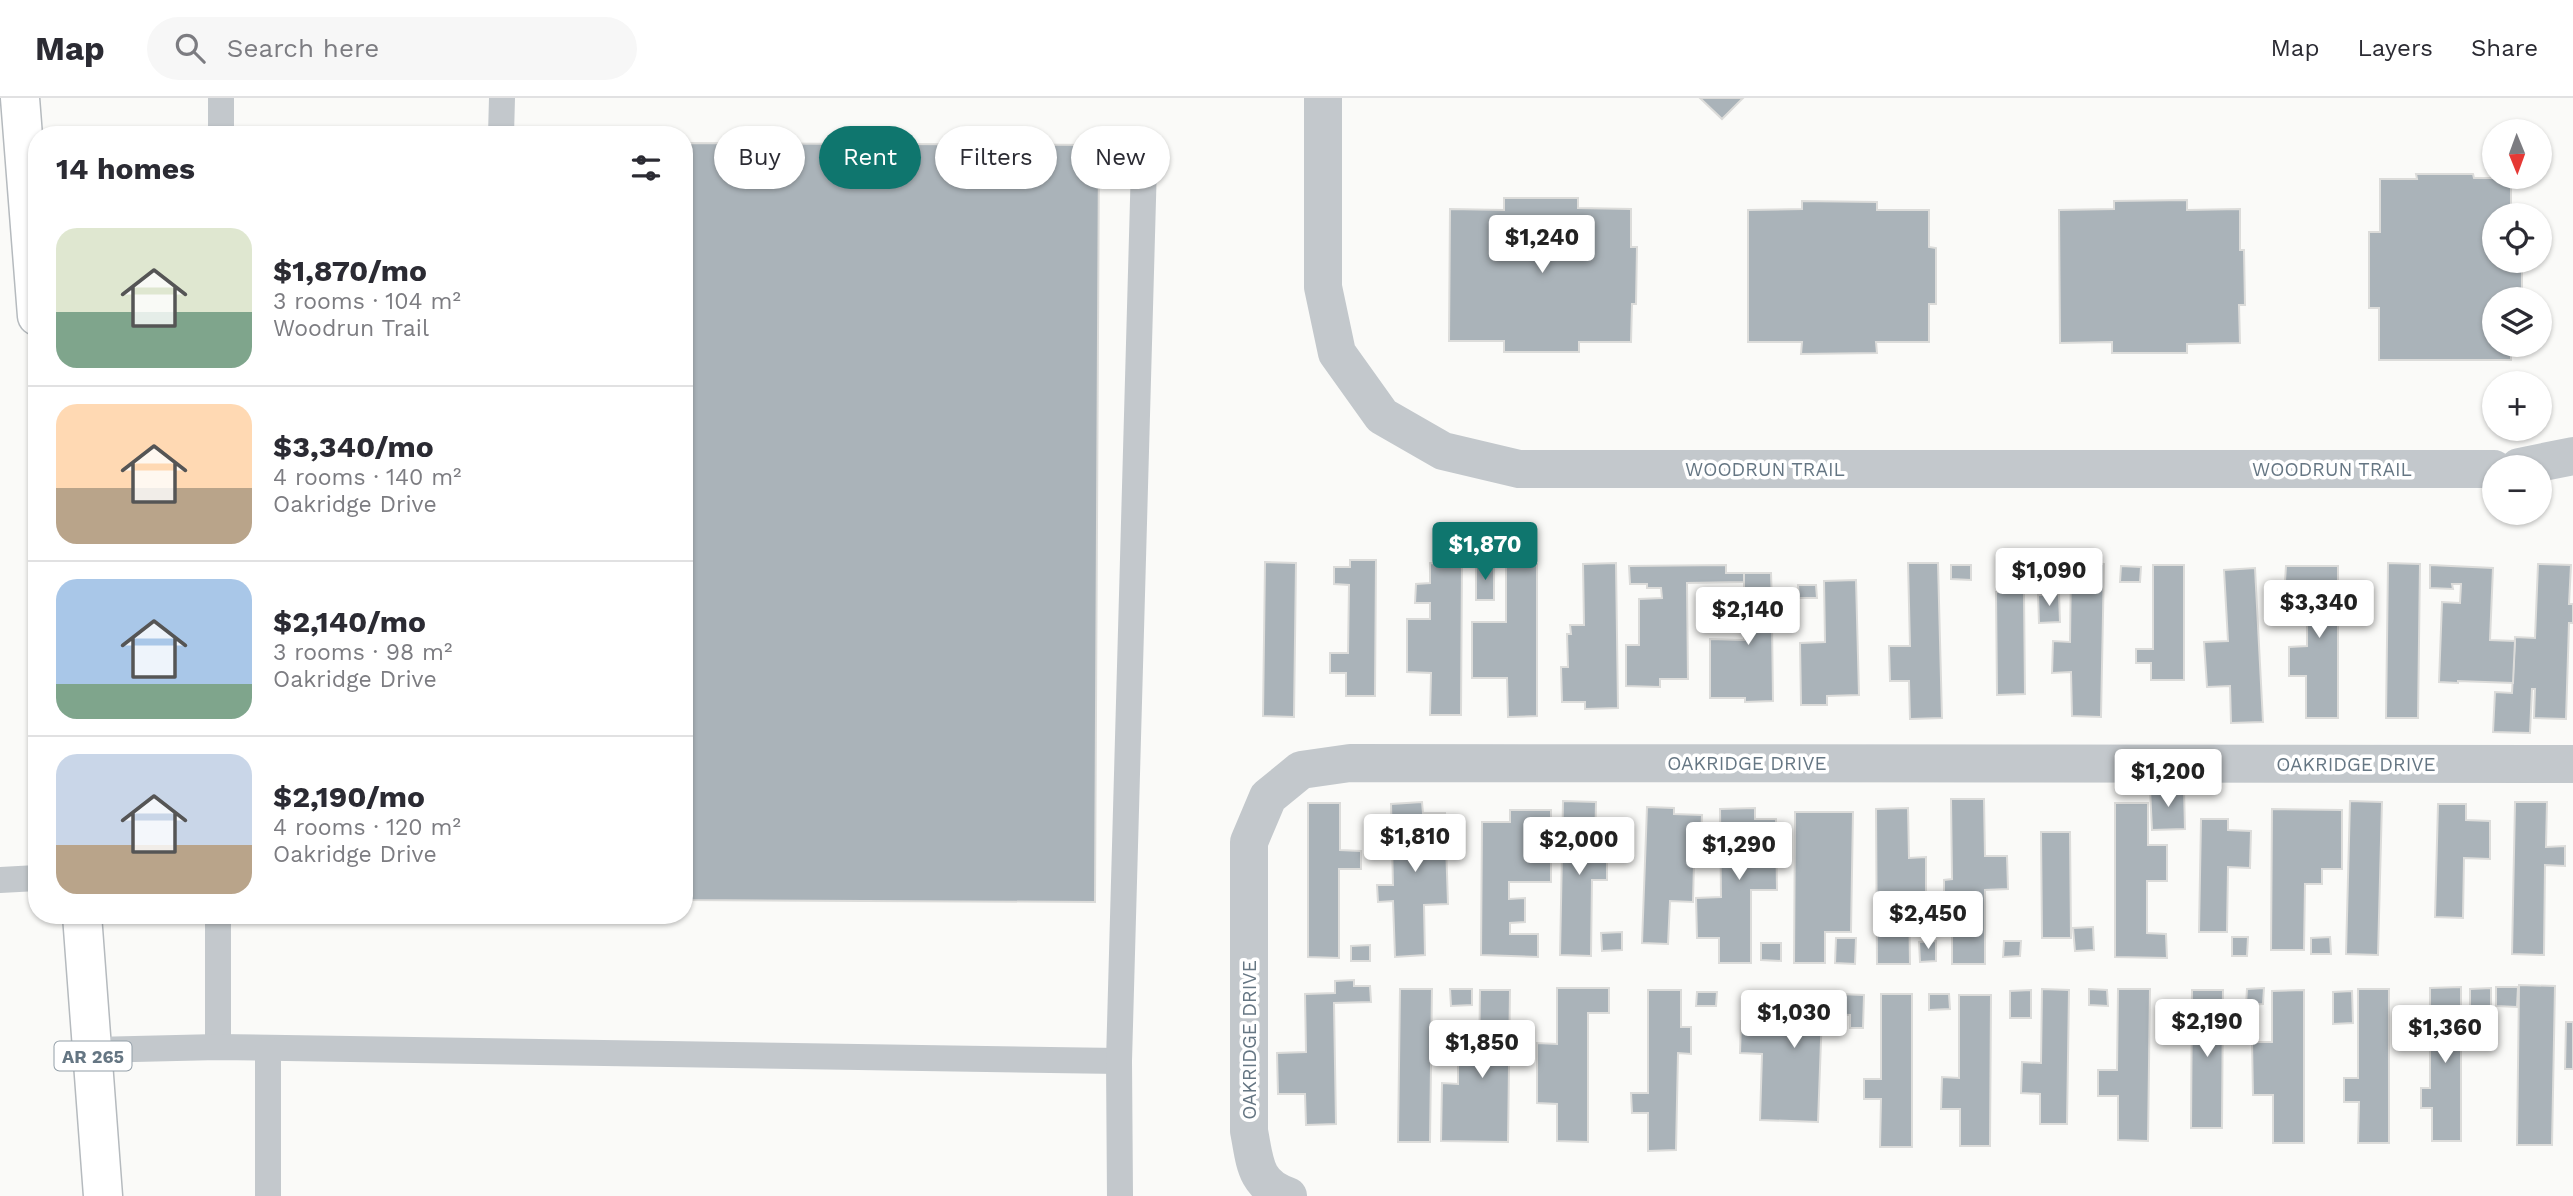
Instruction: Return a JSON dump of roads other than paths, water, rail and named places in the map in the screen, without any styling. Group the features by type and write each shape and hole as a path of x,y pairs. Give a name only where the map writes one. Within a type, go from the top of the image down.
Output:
{"main road":[{"path":"20,98 28,201"},
{"name":"AR 265","path":"83,924 103,1196"}],"street":[{"name":"WOODRUN TRAIL","path":"1323,98 1323,287 1337,353 1382,416 1443,451 1519,470 2482,469"},
{"path":"2552,460 2573,456"},
{"name":"OAKRIDGE DRIVE","path":"1288,1196 1276,1192 1257,1172 1249,1131 1248,842 1268,797 1301,771 1350,763 2573,764"}],"lane":[{"path":"221,98 221,126"},
{"path":"501,126 502,98"},
{"path":"1120,1196 1119,1061 1143,189"},
{"path":"0,880 28,878"},
{"path":"218,924 218,1047"},
{"path":"93,1050 218,1047 1119,1061"},
{"path":"268,1049 268,1196"}]}
